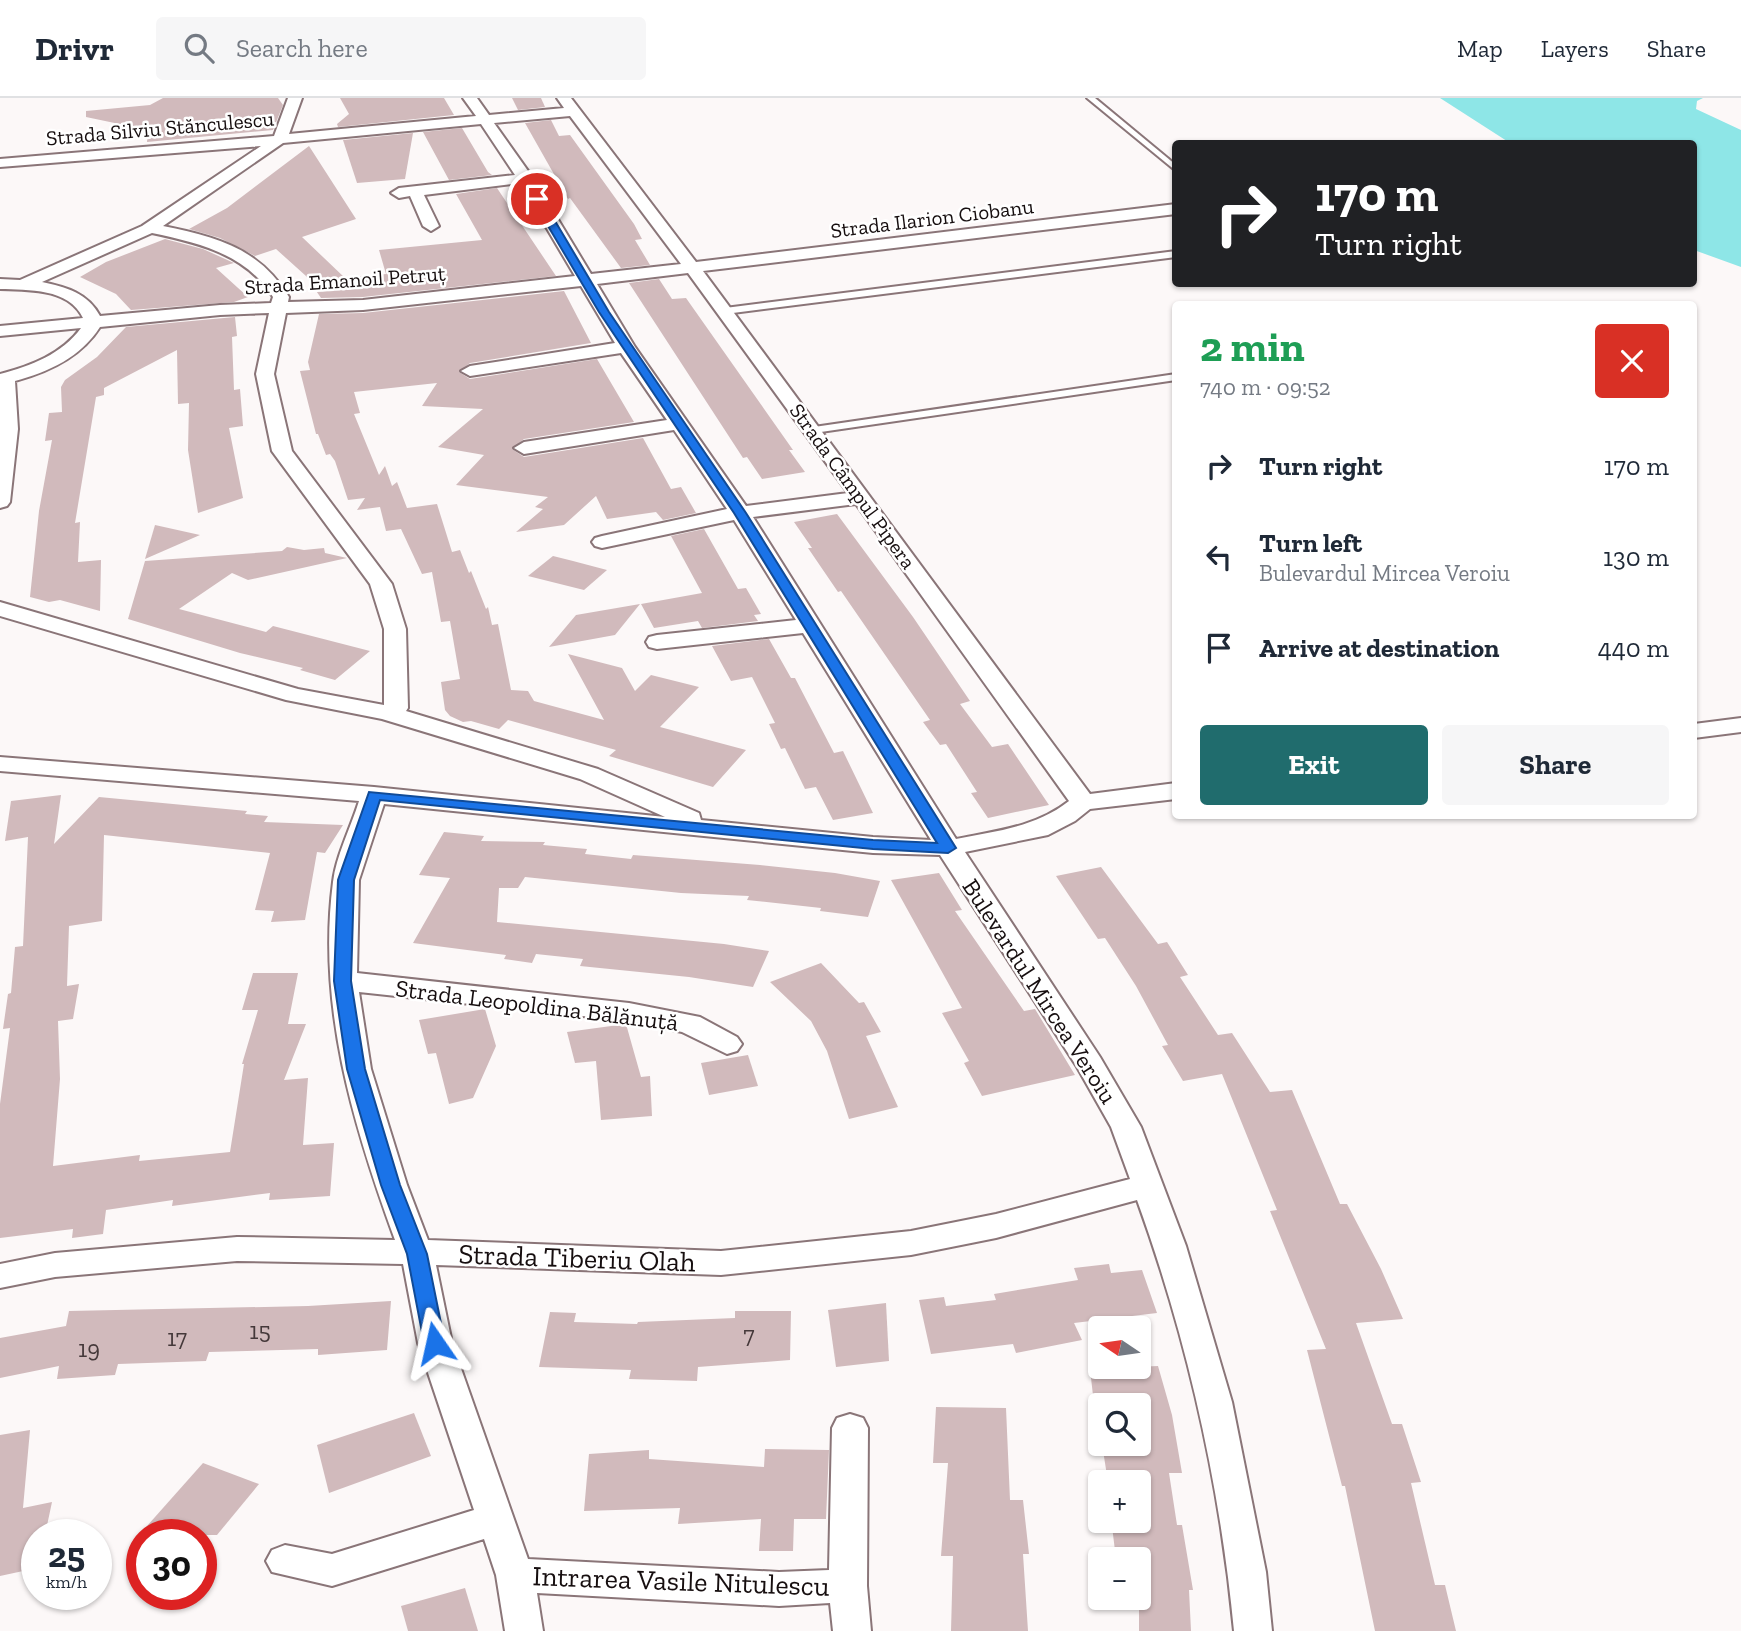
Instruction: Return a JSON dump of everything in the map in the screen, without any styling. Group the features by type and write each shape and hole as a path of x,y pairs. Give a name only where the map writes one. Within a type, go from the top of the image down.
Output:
{"street":[{"path":"24,285 151,228 280,139 295,98"},
{"name":"Bulevardul Mircea Veroiu","path":"470,98 524,178 626,347 740,513 948,848 1090,1064 1126,1127 1170,1246 1214,1402 1247,1572 1253,1631"},
{"name":"Strada Silviu Stănculescu","path":"0,163 483,118 569,104"},
{"name":"Strada Câmpul Pipera","path":"569,104 814,430 859,498 1083,802"},
{"path":"398,193 524,178"},
{"path":"415,191 431,226"},
{"name":"Strada Ilarion Ciobanu","path":"692,267 1172,209"},
{"path":"151,228 208,242 237,254 250,262 277,289 281,297 265,374 282,451 381,584 396,629 396,708 386,713"},
{"name":"Strada Emanoil Petruț","path":"0,331 278,308 363,306 692,267"},
{"path":"0,284 54,289 76,297 90,309 94,322 86,337 68,352 41,366 3,379 8,429 0,502"},
{"path":"470,371 626,347"},
{"path":"524,448 678,424"},
{"path":"603,542 740,513 859,498"},
{"path":"0,609 294,695 386,713 589,774 714,829"},
{"path":"657,642 811,625"},
{"path":"1697,731 1741,725"},
{"path":"0,764 374,795 873,845 948,848 1039,830 1066,816 1083,802 1172,791"},
{"path":"374,795 346,880 343,981 356,1069 391,1185 417,1254 435,1343 515,1575 524,1631"},
{"name":"Strada Leopoldina Bălănuță","path":"343,981 629,1012 690,1024 727,1044"},
{"name":"Strada Tiberiu Olah","path":"0,1276 55,1265 237,1249 721,1263 911,1243 996,1226 1148,1186"},
{"name":"Intrarea Vasile Nitulescu","path":"850,1428 848,1586 852,1631"},
{"path":"285,1561 332,1570 497,1519"},
{"name":"Intrarea Vasile Nitulescu","path":"515,1575 779,1589 848,1586"}],"lane":[{"path":"1091,98 1172,166"},
{"path":"725,311 1172,255"},
{"path":"814,430 1172,378"}],"water":[{"path":"1440,98 1703,98 1697,101 1696,109 1741,130 1741,267 1697,251 1697,140 1505,140"}],"building":[{"path":"163,98 278,98 283,105 273,130 147,142 148,130 86,117 86,111 150,105"},
{"path":"340,98 444,98 454,115 338,127 337,124 349,114"},
{"path":"512,98 541,98 545,107 518,110"},
{"path":"551,120 559,136 570,135 634,224 642,239 635,240 650,265 621,268 570,198 568,199 525,123"},
{"path":"462,128 492,175 449,180 423,132"},
{"path":"413,133 405,179 357,183 343,140"},
{"path":"309,146 356,219 302,237 345,278 386,274 379,250 482,240 456,194 497,188 556,276 363,297 321,298 306,276 276,249 255,256 220,238 189,229 227,208"},
{"path":"165,239 203,249 234,263 216,268 248,297 234,302 131,310 116,294 80,277 106,262"},
{"path":"659,279 672,299 686,298 793,450 789,450 805,472 762,479 747,457 743,458 629,283"},
{"path":"564,291 591,343 470,363 459,372 470,379 597,359 634,422 524,439 512,449 524,457 643,438 671,489 681,487 696,513 663,520 656,512 607,519 596,496 564,525 516,532 543,509 535,507 548,497 456,485 484,455 438,447 483,409 422,406 437,383 354,392 360,413 354,414 379,475 385,466 392,486 397,482 407,508 437,504 452,552 460,550 486,609 488,607 492,625 498,624 511,690 528,691 534,701 604,720 568,654 622,668 635,691 651,675 699,687 660,727 746,750 713,787 609,756 616,750 508,720 499,729 471,721 463,722 450,716 445,710 441,682 460,679 450,621 441,622 432,572 422,574 401,529 386,531 380,507 357,510 365,498 348,500 335,461 330,454 326,455 316,434 300,371 310,370 308,362 319,314 363,313"},
{"path":"235,317 237,336 232,337 234,390 240,389 243,426 229,428 243,498 198,513 188,450 189,403 178,404 177,350 104,388 104,395 96,397 75,523 80,522 78,562 101,560 100,611 60,600 49,602 30,597 39,511 52,440 45,441 49,413 62,412 61,387 65,380 97,357 126,327"},
{"path":"837,514 913,617 970,701 960,704 992,747 1008,744 1049,805 988,818 971,793 977,792 946,744 940,745 923,722 930,720 841,591 838,592 794,522"},
{"path":"155,525 200,535 145,559"},
{"path":"704,529 738,589 746,588 761,614 754,615 758,621 702,628 698,621 654,628 641,604 702,593 671,536"},
{"path":"287,547 304,550 324,548 325,553 347,558 248,580 232,573 179,609 266,632 273,626 370,651 335,680 300,670 303,668 240,653 128,619 145,561 282,551"},
{"path":"553,556 607,570 584,590 528,576"},
{"path":"640,604 615,635 549,647 576,615"},
{"path":"769,639 791,678 795,678 834,753 843,751 873,813 833,820 816,787 805,789 785,748 781,749 769,724 775,723 752,677 731,681 712,646"},
{"path":"61,795 54,844 99,797 247,811 245,814 268,816 264,822 343,825 325,853 317,852 305,920 271,922 274,911 255,910 270,853 104,835 102,921 69,926 67,986 79,984 73,1019 58,1021 60,1079 53,1166 140,1155 139,1161 230,1152 242,1064 258,1010 242,1010 253,973 298,973 288,1024 306,1024 284,1080 308,1078 303,1145 334,1143 330,1196 269,1200 270,1193 172,1206 173,1200 106,1210 103,1234 72,1238 73,1229 0,1238 0,1104 10,1028 3,1029 8,994 11,993 15,947 23,946 28,837 5,841 11,801"},
{"path":"444,832 484,836 481,841 545,842 543,845 587,849 585,854 631,859 633,855 760,865 880,881 868,917 820,911 821,908 747,900 749,896 681,893 525,877 518,888 499,888 497,922 724,944 769,951 753,987 689,977 580,966 583,959 536,954 532,963 504,959 506,955 413,943 450,878 419,875"},
{"path":"1101,867 1158,944 1167,942 1188,975 1180,977 1218,1035 1232,1033 1270,1092 1292,1090 1340,1204 1347,1204 1381,1269 1403,1319 1356,1323 1392,1424 1402,1424 1421,1482 1411,1483 1435,1585 1445,1585 1456,1631 1375,1631 1345,1486 1342,1486 1307,1350 1326,1349 1270,1211 1277,1210 1222,1074 1183,1081 1162,1046 1168,1045 1136,986 1105,938 1098,939 1056,876"},
{"path":"939,873 962,910 955,911 1024,1011 1035,1009 1075,1075 982,1096 964,1063 969,1061 942,1013 962,1008 891,880"},
{"path":"821,963 859,1003 864,1002 881,1032 866,1036 898,1107 849,1119 827,1051 811,1021 770,982"},
{"path":"485,1009 496,1046 473,1098 449,1104 436,1053 428,1054 419,1020"},
{"path":"626,1024 641,1077 650,1076 652,1116 601,1120 596,1061 575,1063 567,1032"},
{"path":"748,1055 758,1086 709,1095 701,1063"},
{"path":"1109,1264 1111,1273 1142,1270 1157,1313 1088,1316 1088,1321 1074,1323 1082,1340 1016,1353 1013,1344 931,1354 919,1300 944,1297 946,1306 996,1300 994,1294 1078,1280 1074,1268"},
{"path":"391,1301 387,1350 318,1355 318,1349 209,1352 206,1361 118,1364 115,1375 57,1379 59,1366 0,1378 0,1338 66,1326 69,1311 308,1306"},
{"path":"886,1303 889,1361 836,1367 828,1310"},
{"path":"735,1311 791,1311 790,1360 698,1367 697,1381 629,1379 631,1370 539,1367 550,1312 576,1313 574,1322 637,1324 735,1318"},
{"path":"1152,1366 1158,1366 1172,1415 1182,1473 1169,1473 1177,1525 1182,1525 1193,1590 1189,1590 1191,1631 1139,1631 1139,1610 1151,1610 1151,1547 1115,1547 1113,1533 1151,1533 1151,1470 1106,1470 1104,1456 1151,1456 1151,1393 1093,1393 1091,1379 1152,1379"},
{"path":"936,1407 1006,1408 1010,1500 1023,1500 1029,1554 1023,1554 1028,1631 951,1631 953,1556 941,1556 948,1463 933,1463"},
{"path":"414,1413 431,1456 329,1493 317,1445"},
{"path":"30,1430 23,1508 52,1502 48,1519 21,1519 21,1571 0,1576 0,1435"},
{"path":"765,1449 829,1450 826,1519 794,1519 793,1551 759,1551 761,1519 678,1524 680,1508 584,1511 589,1454 649,1450 649,1459 764,1467"},
{"path":"203,1463 259,1484 217,1535 217,1519 153,1519"},
{"path":"465,1588 478,1631 408,1631 401,1606"}],"route":[{"path":"435,1343 417,1254 391,1185 356,1069 343,981 346,880 374,795 873,845 948,848 740,513 593,295 588,281 537,199"}]}
